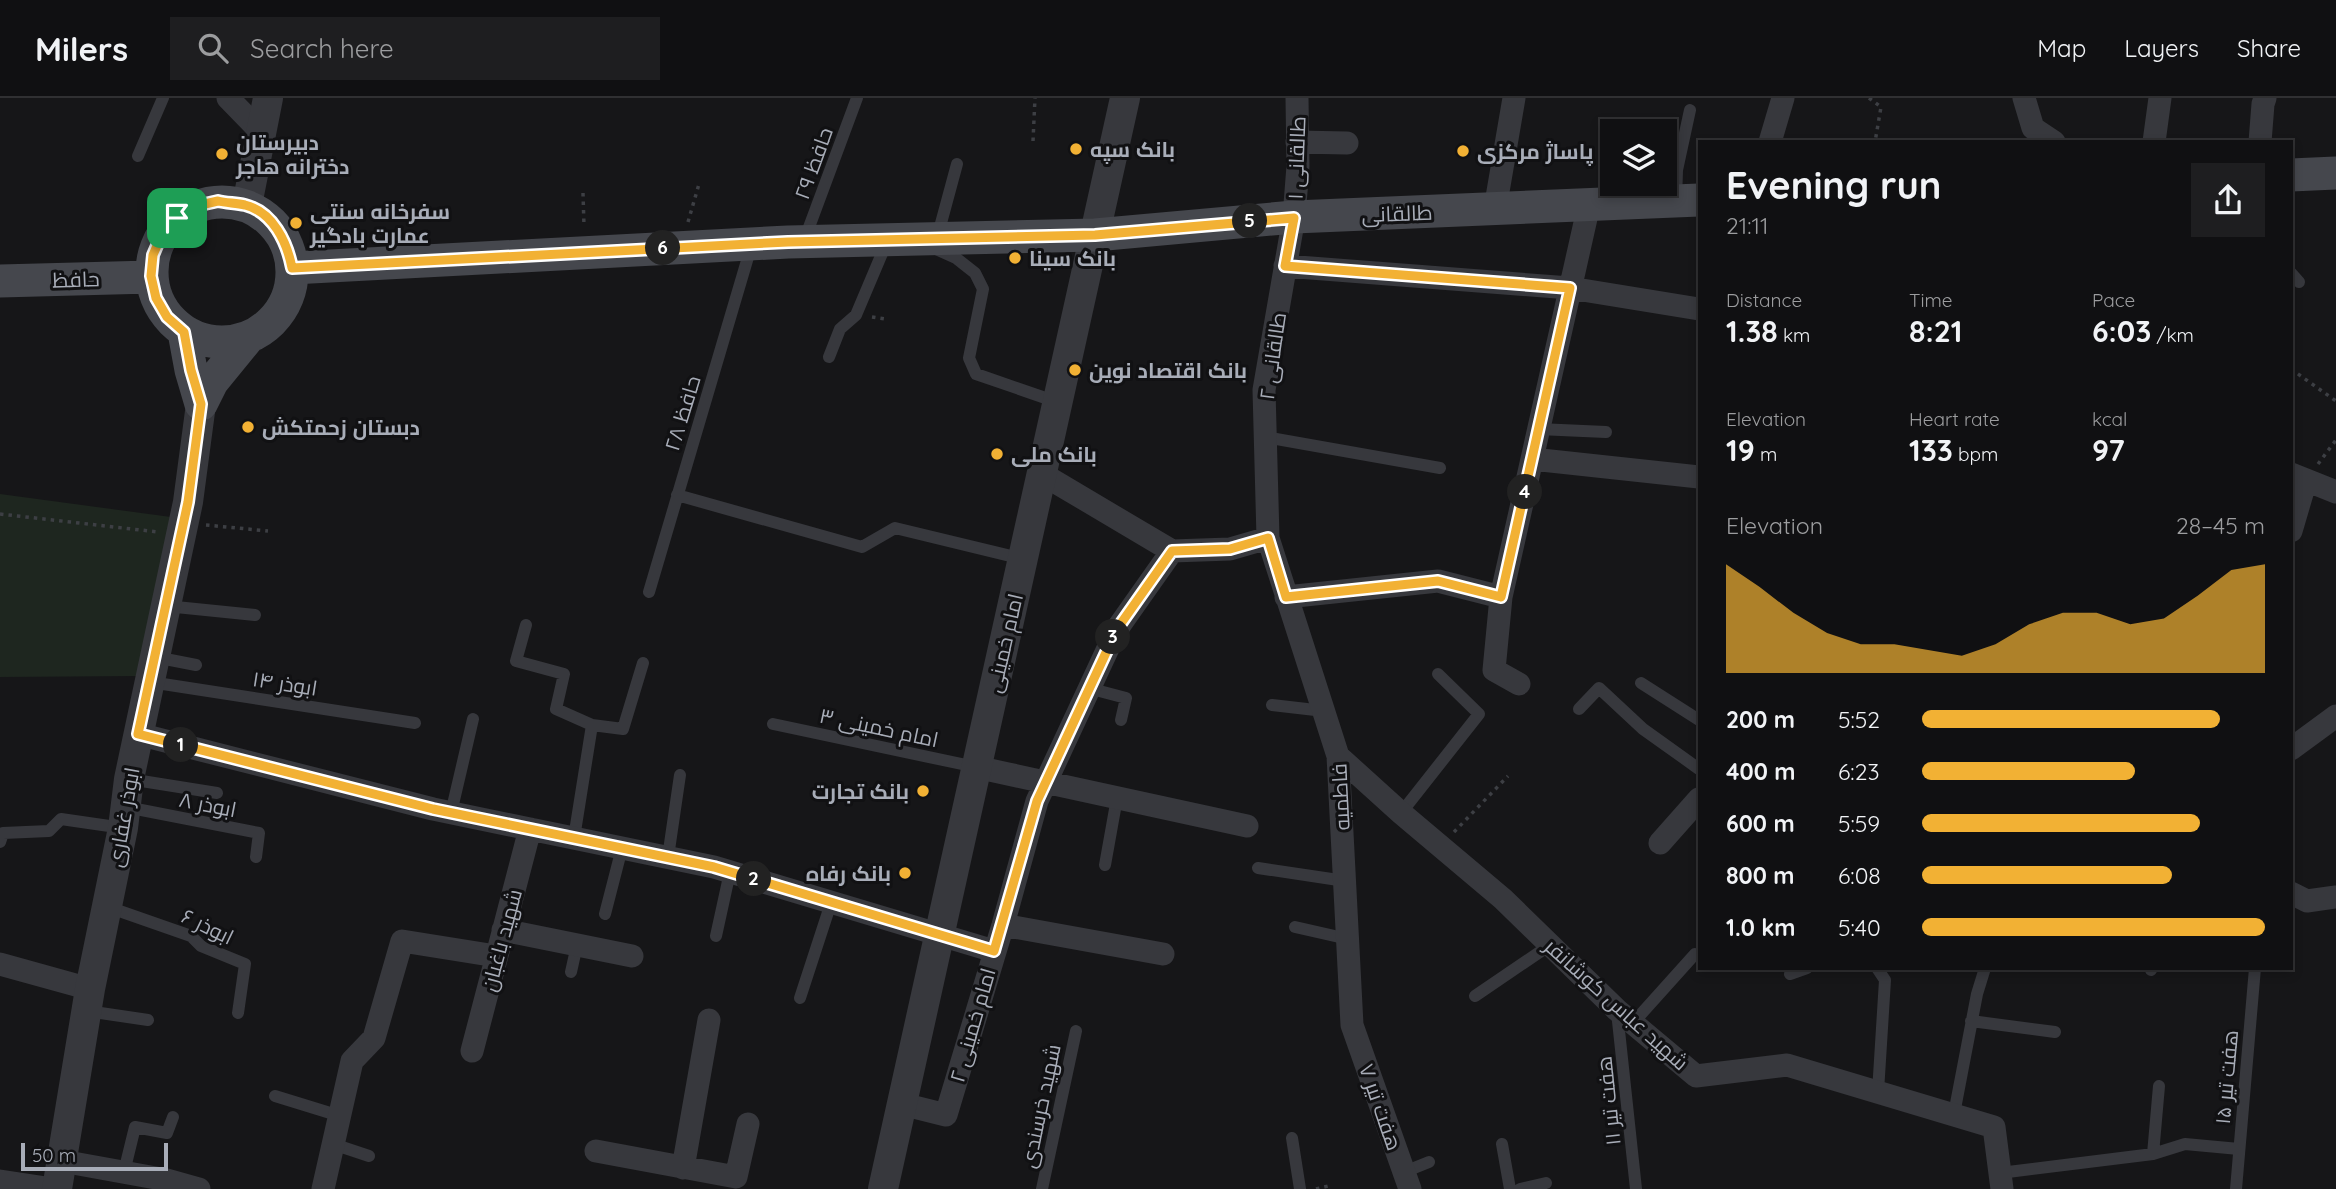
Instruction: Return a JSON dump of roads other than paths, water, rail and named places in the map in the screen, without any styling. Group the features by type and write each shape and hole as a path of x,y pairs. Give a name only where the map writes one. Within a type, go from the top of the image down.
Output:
{"main road":[{"path":"2293,175 2336,173"},
{"path":"201,404 212,382 248,338 267,326 281,310 290,289 292,268 287,246 276,227 260,212 247,205 218,201 196,206 177,218 162,234 153,255 151,276 156,298 167,317 184,332 204,341 226,342 248,338"},
{"name":"طالقانی","path":"1095,235 1294,218 1688,201"},
{"path":"292,268 804,241 1095,235"},
{"name":"حافظ","path":"0,284 151,276"},
{"path":"184,332 201,404"}],"street":[{"path":"228,98 261,132"},
{"path":"247,205 268,98"},
{"name":"امام خمینی","path":"883,1189 1125,98"},
{"name":"طالقانی ۱","path":"1294,218 1297,98"},
{"path":"1495,209 1514,98"},
{"path":"1771,140 1783,98"},
{"path":"2024,98 2033,128 2051,140"},
{"path":"2154,140 2160,98"},
{"path":"2260,140 2265,98"},
{"path":"1297,142 1347,142"},
{"path":"1519,684 1494,670 1501,597 1589,205"},
{"name":"طالقانی ۲","path":"1268,538 1264,390 1294,218"},
{"path":"1285,266 1570,288 1698,309"},
{"name":"ابوذر غفاری","path":"57,1180 138,734 182,529 201,404"},
{"path":"1532,459 1698,477"},
{"path":"1042,474 1172,551 1230,549 1268,538"},
{"path":"2293,516 2298,477 2336,492"},
{"name":"فاطمیه","path":"1268,538 1339,756 1352,1025"},
{"name":"امام خمینی ۲","path":"902,1104 946,1115 1037,801 1117,629 1172,551"},
{"path":"1286,597 1438,581 1501,597"},
{"path":"2293,748 2336,716"},
{"path":"138,734 442,811 730,872 994,951"},
{"name":"شهید عباس کوشانفر","path":"1339,756 1503,900 1625,1016 1696,1076 1787,1065 1994,1127 2001,1181"},
{"path":"976,767 1247,826"},
{"path":"1660,843 1698,800"},
{"name":"شهید باغبان","path":"472,1051 530,829"},
{"path":"2293,894 2307,901 2336,897"},
{"path":"1003,925 1163,954"},
{"path":"503,930 632,956"},
{"path":"323,1189 352,1061 374,1038 402,942 496,956"},
{"path":"0,964 89,1000"},
{"path":"693,1176 709,1020"},
{"name":"هفت تیر ۷","path":"1352,1025 1407,1180"},
{"path":"596,1151 693,1176 736,1177 748,1124"},
{"path":"0,1181 57,1180 124,1172 199,1189"}],"lane":[{"path":"138,156 163,98"},
{"name":"حافظ ۲۹","path":"804,241 857,98"},
{"path":"1688,201 1677,170 1690,110"},
{"path":"829,357 840,329 856,315 913,239 957,164"},
{"path":"913,239 956,258 975,273 983,289 969,358 976,374 1058,402"},
{"name":"حافظ ۲۸","path":"649,592 752,244"},
{"path":"1538,429 1606,432"},
{"path":"1265,437 1440,468"},
{"path":"677,495 862,547 895,528 1023,559"},
{"path":"165,606 254,615"},
{"path":"526,625 516,660 564,674 556,709 592,725 623,729 643,663"},
{"path":"152,669 196,665"},
{"name":"ابوذر ۱۴","path":"152,669 415,723"},
{"path":"1401,813 1479,713 1438,674"},
{"path":"1641,683 1698,719"},
{"path":"1088,688 1126,698 1121,720"},
{"path":"1579,709 1599,688 1643,729 1698,768"},
{"path":"1272,705 1324,711"},
{"path":"442,811 473,719"},
{"name":"امام خمینی ۳","path":"773,724 976,767"},
{"path":"574,838 592,725"},
{"path":"668,857 680,775"},
{"path":"0,842 2,833 49,831 61,819 126,805 217,793"},
{"path":"1105,865 1117,798"},
{"name":"ابوذر ۸","path":"126,805 259,834 256,857"},
{"path":"605,914 622,848"},
{"path":"1258,868 1345,881"},
{"path":"716,936 730,872"},
{"path":"800,998 831,903"},
{"name":"ابوذر ۶","path":"107,906 191,936 201,946 245,964 238,1013"},
{"path":"1295,927 1348,939"},
{"path":"571,972 577,945"},
{"path":"1475,996 1550,945"},
{"path":"1625,1016 1695,954"},
{"path":"1790,974 1801,970"},
{"path":"1878,970 1885,980 1878,1092"},
{"path":"1954,1114 1976,994 1984,970"},
{"name":"هفت تیر ۱۵","path":"2236,1189 2255,970"},
{"path":"89,1000 148,1020"},
{"name":"هفت تیر ۱۱","path":"1625,1016 1636,1189"},
{"path":"1972,1021 2055,1032"},
{"name":"شهید خرسندی","path":"1042,1189 1076,1031"},
{"path":"2152,1154 2159,1086"},
{"path":"275,1097 340,1116"},
{"path":"124,1172 135,1126 167,1133 173,1116"},
{"path":"1292,1138 1300,1189"},
{"path":"333,1144 369,1156"},
{"path":"1502,1144 1510,1189"},
{"path":"2001,1181 2152,1154 2185,1144 2239,1149"},
{"path":"1407,1180 1429,1162"},
{"path":"1520,1189 1546,1183"}],"place":[{"name":"بانک سپه","path":"1076,149"},
{"name":"پاساژ مرکزی","path":"1463,151"},
{"name":"دبیرستان دخترانه هاجر","path":"222,154"},
{"name":"سفرخانه سنتی عمارت بادگیر","path":"296,223"},
{"name":"بانک سینا","path":"1015,258"},
{"name":"بانک اقتصاد نوین","path":"1075,370"},
{"name":"دبستان زحمتکش","path":"248,427"},
{"name":"بانک ملی","path":"997,454"},
{"name":"بانک تجارت","path":"923,791"},
{"name":"بانک رفاه","path":"905,873"}]}
